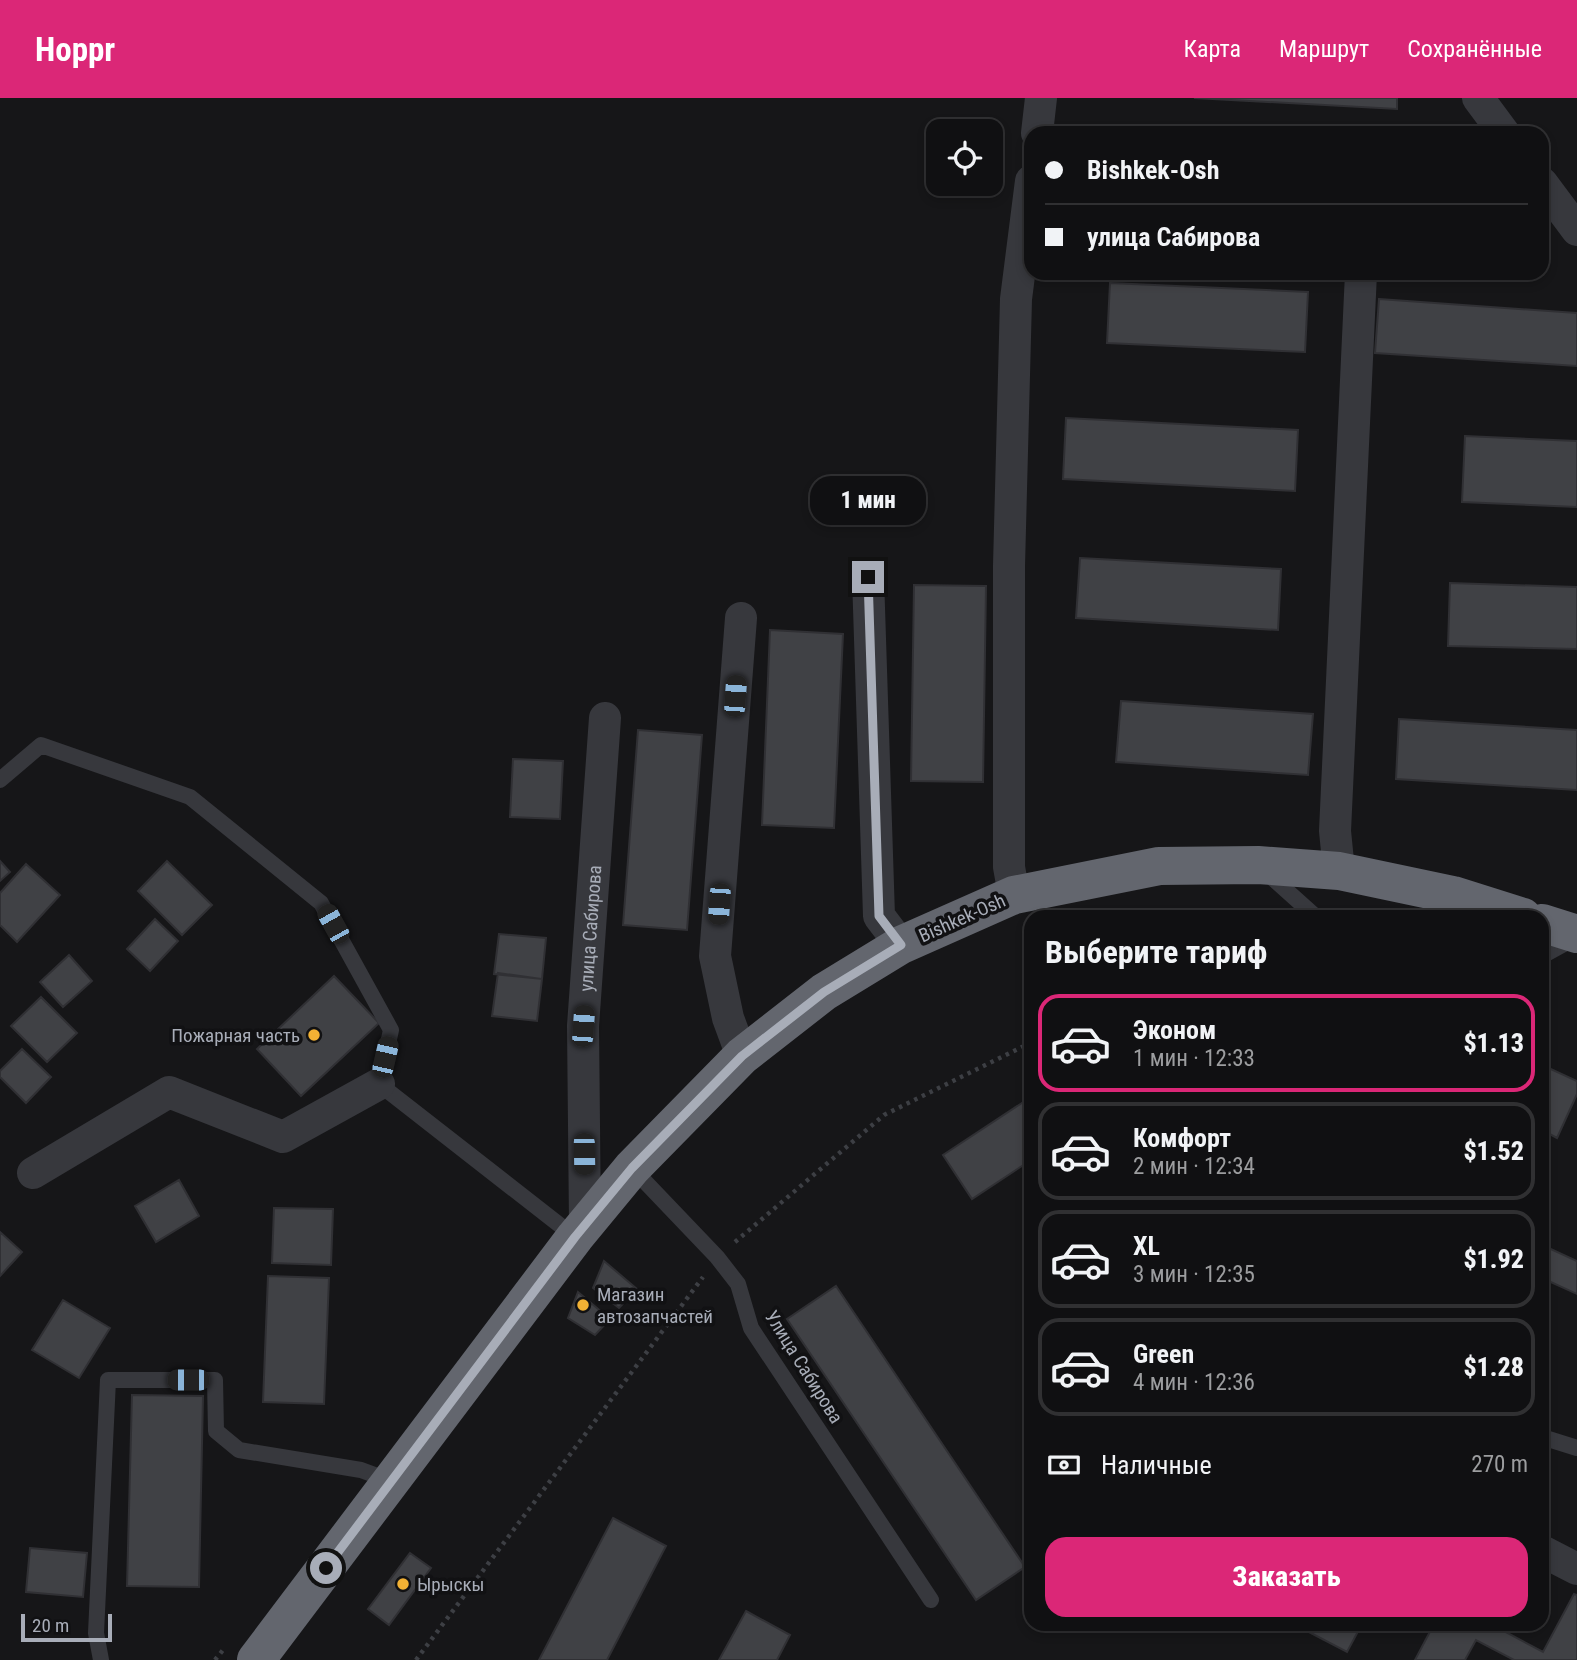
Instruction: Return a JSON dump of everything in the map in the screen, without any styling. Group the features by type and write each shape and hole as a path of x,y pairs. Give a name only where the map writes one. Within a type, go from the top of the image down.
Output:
{"highway":[{"name":"Bishkek-Osh","path":"242,1652 391,1481 580,1230 632,1168 742,1056 824,992 901,945 1014,895 1159,866 1258,864 1339,871 1453,895 1501,910"},
{"path":"1549,925 1577,935"}],"street":[{"path":"1038,126 1041,98"},
{"path":"1478,98 1499,126"},
{"path":"1549,192 1577,230"},
{"path":"1014,895 1009,867 1009,566 1016,299 1024,236"},
{"path":"1339,871 1335,831 1361,280"},
{"path":"868,577 879,916 901,945"},
{"path":"741,618 715,956 728,1018 742,1056"},
{"name":"улица Сабирова","path":"580,1230 583,1026 605,718"},
{"path":"33,1174 169,1092 283,1137 379,1084"},
{"path":"1549,1555 1577,1569"}],"lane":[{"path":"0,780 41,746 190,797 321,903 391,1030 379,1084 580,1230"},
{"path":"1258,864 1308,910"},
{"path":"1549,952 1577,935"},
{"name":"Улица Сабирова","path":"632,1168 718,1257 738,1284 751,1328 931,1600"},
{"path":"102,1660 96,1633 108,1380 215,1380 216,1431 239,1450 361,1470 391,1481"},
{"path":"1549,1439 1577,1448"}],"path":[{"path":"416,1660 718,1257 884,1115 1024,1046"},
{"path":"215,1660 242,1652"}],"building":[{"path":"1194,98 1397,98 1397,109"},
{"path":"1110,283 1308,292 1305,352 1107,343"},
{"path":"1379,299 1577,313 1577,366 1375,353"},
{"path":"1066,418 1298,430 1295,491 1063,479"},
{"path":"1465,436 1577,441 1577,507 1462,502"},
{"path":"1080,558 1281,569 1278,630 1076,618"},
{"path":"1450,583 1577,587 1577,649 1448,646"},
{"path":"914,585 986,586 983,782 911,781"},
{"path":"770,630 843,634 834,828 762,825"},
{"path":"1121,701 1313,714 1308,775 1116,762"},
{"path":"1399,719 1577,730 1577,790 1396,779"},
{"path":"638,730 702,735 687,930 623,925"},
{"path":"513,759 563,761 560,819 510,817"},
{"path":"0,861 10,872 0,881"},
{"path":"167,861 212,905 182,935 138,891"},
{"path":"26,864 60,895 17,942 0,925 0,893"},
{"path":"155,919 178,941 150,971 127,949"},
{"path":"499,934 546,938 542,979 494,974"},
{"path":"69,955 92,981 63,1007 40,982"},
{"path":"498,973 542,979 537,1021 492,1016"},
{"path":"334,976 379,1023 301,1096 257,1049"},
{"path":"41,997 77,1033 47,1062 11,1026"},
{"path":"22,1049 51,1077 26,1103 0,1077 0,1071"},
{"path":"1549,1068 1577,1081 1577,1094 1557,1138 1549,1134"},
{"path":"1024,1102 1024,1165 972,1199 943,1155"},
{"path":"179,1180 199,1216 156,1242 135,1206"},
{"path":"274,1208 333,1209 331,1265 272,1263"},
{"path":"0,1232 22,1252 0,1276"},
{"path":"1549,1248 1577,1261 1577,1294 1549,1281"},
{"path":"604,1261 637,1289 619,1308 593,1288"},
{"path":"268,1276 329,1278 324,1404 263,1402"},
{"path":"836,1286 1024,1568 976,1600 787,1319"},
{"name":"Магазин автозапчастей","path":"578,1292 610,1319 595,1335 568,1318"},
{"path":"63,1300 110,1328 79,1378 32,1350"},
{"path":"132,1395 203,1396 199,1587 127,1586"},
{"path":"613,1518 666,1546 607,1660 539,1660"},
{"path":"30,1548 87,1553 83,1597 26,1592"},
{"path":"410,1553 431,1568 389,1625 368,1609"},
{"path":"1574,1594 1577,1595 1577,1660 1514,1660 1476,1640 1465,1660 1415,1660 1430,1631 1504,1631 1543,1652"},
{"path":"746,1611 790,1635 777,1660 719,1660"},
{"path":"1307,1631 1358,1631 1347,1652"}],"place":[{"name":"Пожарная часть","path":"314,1035"},
{"name":"Магазин автозапчастей","path":"583,1305"},
{"name":"Ырыскы","path":"403,1584"}],"route":[{"path":"326,1568 575,1237 632,1168 742,1056 824,992 901,945 879,916 868,577"}]}
